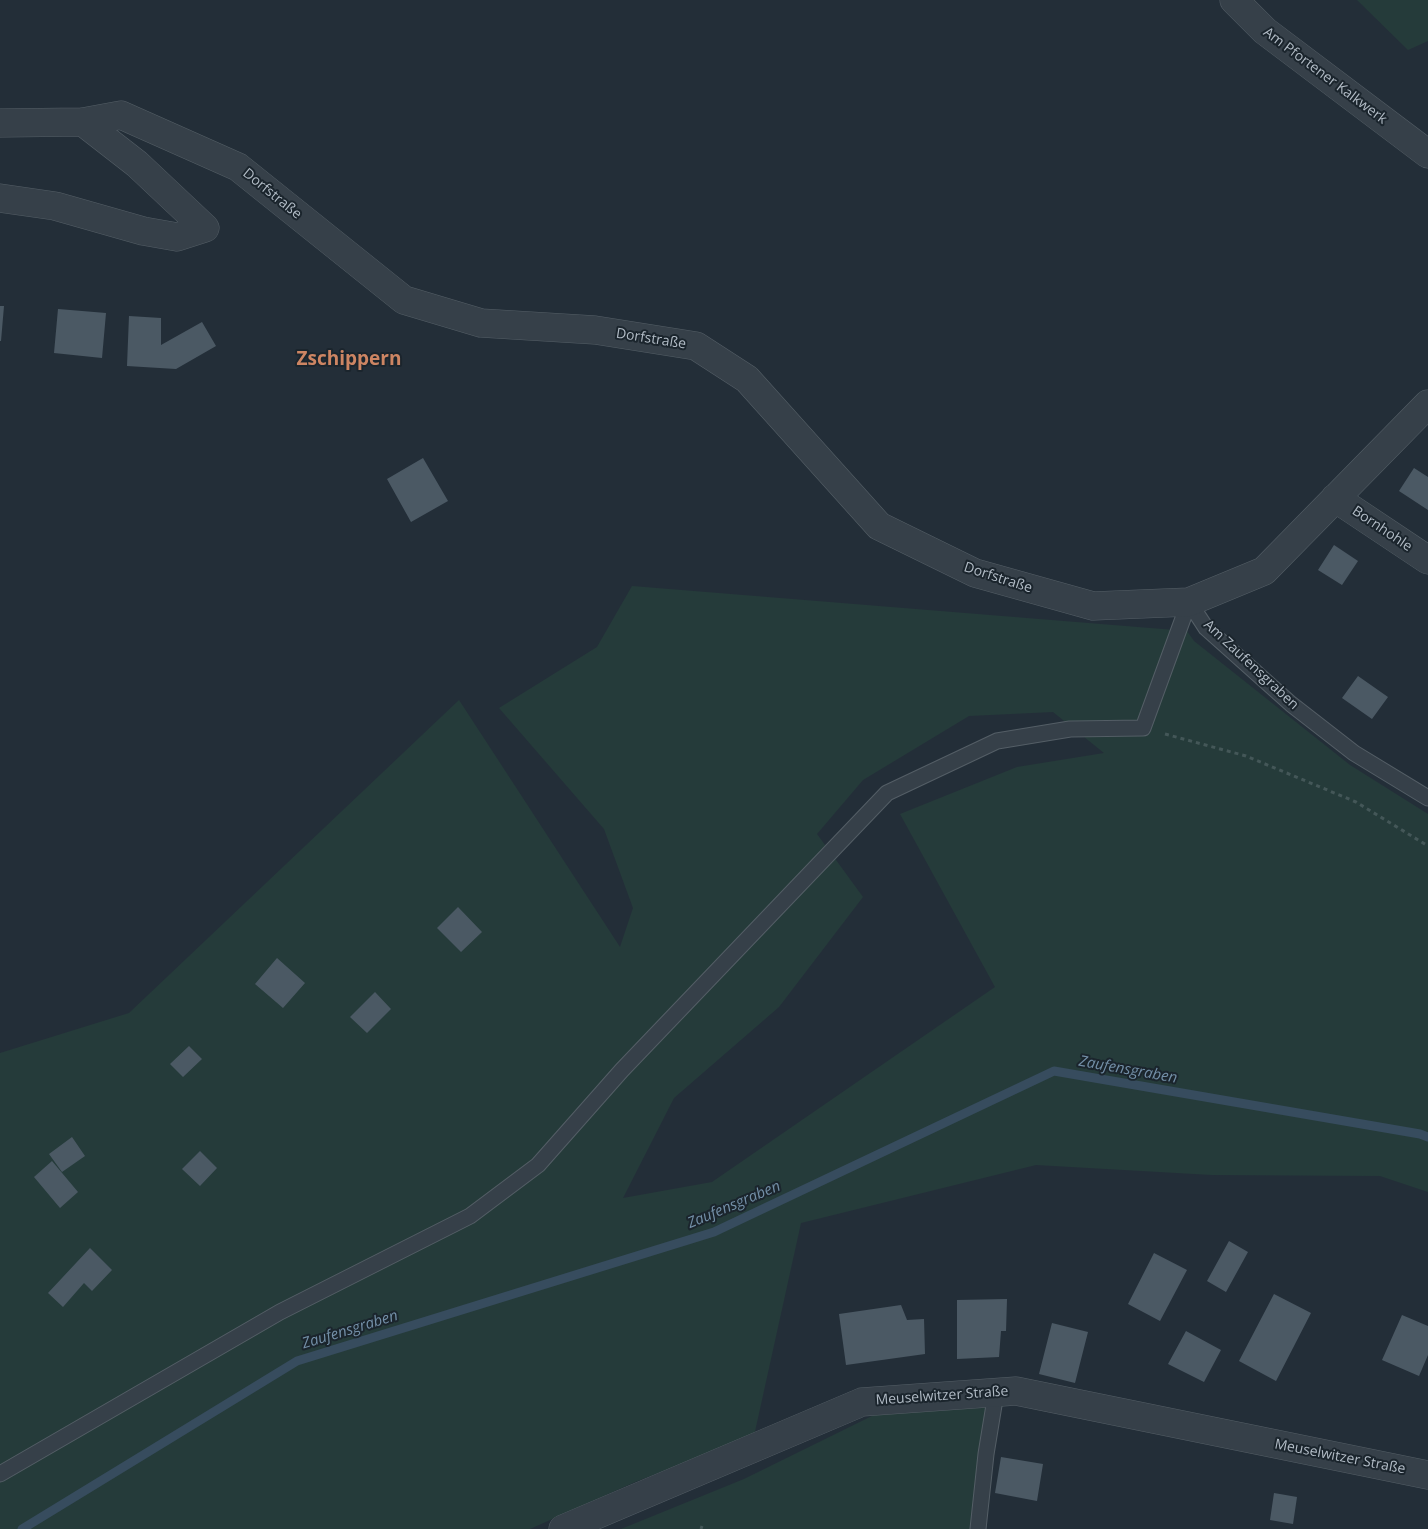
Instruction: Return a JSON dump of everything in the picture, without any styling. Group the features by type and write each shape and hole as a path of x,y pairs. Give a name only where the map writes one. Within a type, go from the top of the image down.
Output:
{"street":[{"name":"Am Pfortener Kalkwerk","path":"1234,0 1264,31 1425,147"},
{"name":"Dorfstraße","path":"0,124 83,122 121,115 238,167 404,300 481,323 594,330 696,346 747,379 879,526 975,573 1093,606 1190,602"},
{"path":"0,198 55,206 143,231 177,237 205,228 137,164 83,122"},
{"path":"1190,602 1264,571 1428,404"},
{"name":"Bornhohle","path":"1335,498 1428,560"},
{"name":"Meuselwitzer Straße","path":"563,1529 862,1402 1016,1391 1428,1475"}],"lane":[{"name":"Am Zaufensgraben","path":"1143,728 1190,602"},
{"name":"Am Zaufensgraben","path":"1190,602 1206,628 1291,704 1354,753 1428,798"},
{"path":"0,1474 280,1312 470,1216 538,1165 622,1070 887,793 997,741 1070,729 1143,728"},
{"path":"978,1529 986,1454 996,1393"}],"path":[{"path":"1143,728 1255,760 1356,802 1428,846"}],"green space":[{"path":"1357,0 1428,0 1428,41 1408,50"},
{"path":"632,586 1187,631 1194,641 1350,765 1428,814 1428,1192 1380,1176 1212,1175 1036,1165 801,1223 754,1436 635,1482 530,1529 0,1529 0,1053 129,1013 459,700 620,947 633,908 604,829 499,708 597,647","holes":["1053,712 1104,753 1017,767 900,814 995,987 712,1182 623,1198 674,1098 779,1007 863,897 817,834 863,780 969,716"]},
{"path":"999,1407 980,1529 621,1529 744,1479 876,1414"}],"building":[{"path":"0,306 4,306 1,341 0,341"},
{"path":"58,309 106,313 102,358 54,353"},
{"path":"129,316 161,318 161,345 202,322 216,346 176,369 127,366"},
{"path":"423,458 448,501 411,522 387,479"},
{"path":"1414,468 1428,477 1428,510 1399,491"},
{"path":"1334,545 1358,561 1342,585 1318,570"},
{"path":"1358,676 1388,697 1372,719 1342,698"},
{"path":"458,907 482,932 461,952 437,928"},
{"path":"277,958 305,983 283,1008 255,984"},
{"path":"375,992 391,1009 367,1033 350,1017"},
{"path":"189,1046 202,1059 183,1077 170,1064"},
{"path":"72,1137 85,1156 62,1172 49,1154"},
{"path":"200,1151 217,1168 200,1186 182,1169"},
{"path":"52,1161 78,1192 60,1208 34,1177"},
{"path":"1229,1241 1248,1252 1226,1292 1207,1281"},
{"path":"90,1248 112,1270 92,1291 84,1283 63,1307 48,1293"},
{"path":"1154,1253 1187,1270 1160,1321 1128,1304"},
{"path":"1274,1294 1311,1313 1276,1381 1239,1361"},
{"path":"1007,1299 1006,1331 1001,1331 999,1357 957,1359 957,1300"},
{"path":"901,1305 907,1320 924,1319 925,1354 846,1365 839,1314"},
{"path":"1402,1315 1428,1326 1428,1355 1419,1376 1382,1360"},
{"path":"1052,1323 1088,1332 1075,1383 1039,1374"},
{"path":"1186,1331 1221,1350 1204,1382 1168,1364"},
{"path":"1001,1457 1043,1464 1037,1501 995,1493"},
{"path":"1274,1493 1297,1497 1293,1524 1270,1520"}],"waterway":[{"name":"Zaufensgraben","path":"22,1529 297,1361 714,1232 1054,1071 1420,1134 1428,1137"}],"district":[{"name":"Zschippern","path":"349,360"}]}
